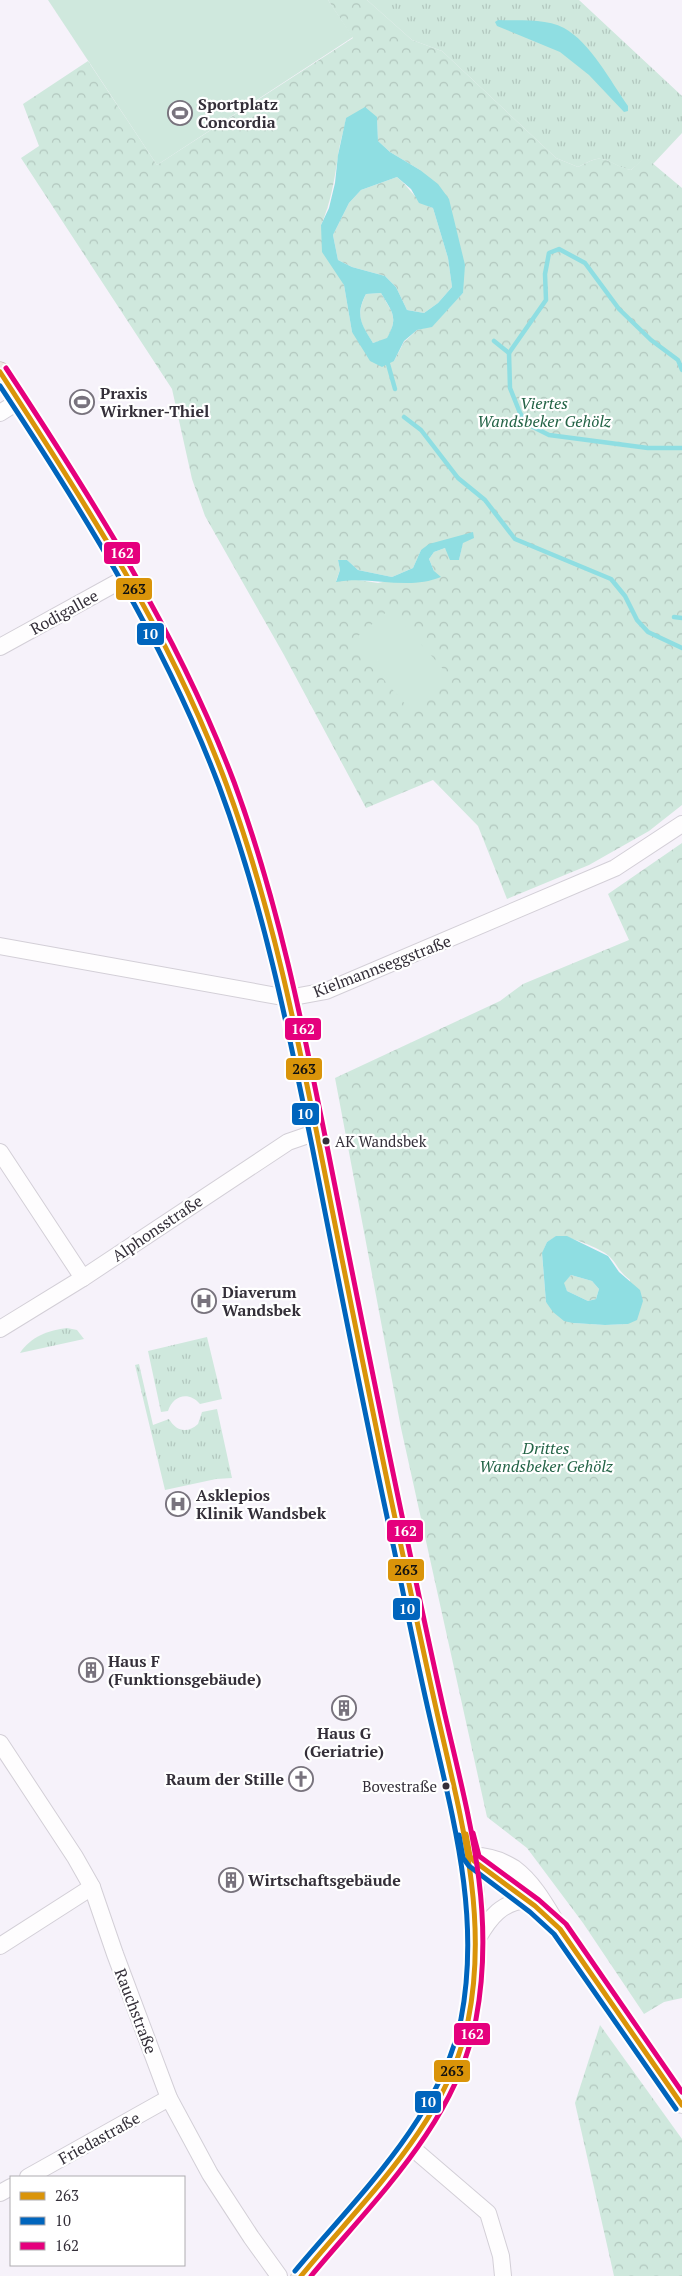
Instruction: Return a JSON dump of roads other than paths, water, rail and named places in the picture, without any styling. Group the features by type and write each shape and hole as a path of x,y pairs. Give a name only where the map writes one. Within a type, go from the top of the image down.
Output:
{"main road":[{"path":"0,372 80,494 129,576 174,663 225,782 256,872 288,998 398,1534 470,1856 476,1897 478,1938 474,1985 462,2048 441,2098 410,2146 301,2276"}],"street":[{"path":"0,414 19,401"},
{"name":"Rodigallee","path":"0,647 129,576"},
{"name":"Kielmannseggstraße","path":"0,946 288,998 326,991 615,868 682,824"},
{"name":"Alphonsstraße","path":"0,1329 83,1278 288,1142 317,1132"},
{"path":"0,1152 83,1278"},
{"name":"Rauchstraße","path":"0,1743 75,1857 92,1887 169,2098 210,2174 279,2276"},
{"path":"470,1856 485,1870 527,1900 560,1929"},
{"path":"470,1856 496,1859 513,1868 536,1890 560,1929 682,2105"},
{"path":"0,1946 92,1887"},
{"path":"478,1938 497,1911 511,1902 527,1900"},
{"name":"Friedastraße","path":"30,2176 169,2098"},
{"path":"410,2146 488,2213 501,2256 503,2276"}],"water":[{"path":"498,20 549,23 574,34 599,63 628,106 628,111 624,112 589,75 560,52 497,26 495,22"},
{"path":"365,107 377,117 378,141 390,152 420,170 438,184 449,199 465,265 463,293 432,327 417,330 404,341 394,361 382,367 370,361 352,332 344,285 322,252 321,225 329,208 335,183 338,155 346,118","holes":["397,177 411,189 419,203 433,208 448,258 452,287 438,303 424,313 407,310 396,287 385,276 352,267 338,260 333,235 349,203 361,190","381,293 393,315 393,325 387,338 373,343 365,330 360,314 366,294"]},
{"path":"473,532 474,538 463,543 459,560 450,560 445,548 434,552 429,559 434,571 441,577 415,583 362,580 336,582 340,570 338,560 347,560 358,570 392,577 413,568 421,550 429,544"},
{"path":"556,1236 567,1236 608,1256 619,1272 640,1290 643,1301 637,1320 628,1324 573,1323 564,1321 553,1312 546,1302 542,1253 547,1242","holes":["571,1275 592,1281 599,1289 596,1299 588,1301 567,1291 564,1283"]}],"waterway":[{"path":"682,370 678,360 651,340 619,309 585,263 559,249 549,253 545,274 546,300 509,353 510,388 520,413 527,424 549,435 648,448 682,448"},
{"path":"494,341 509,353"},
{"path":"388,364 395,389"},
{"path":"404,417 421,430 458,478 485,500 515,539 611,579 625,596 637,620 648,632 682,648"},
{"path":"674,617 682,618"}],"place":[{"name":"Sportplatz Concordia","path":"180,113"},
{"name":"Praxis Wirkner-Thiel","path":"82,402"},
{"name":"AK Wandsbek","path":"326,1141"},
{"name":"Diaverum Wandsbek","path":"204,1301"},
{"name":"Asklepios Klinik Wandsbek","path":"178,1504"},
{"name":"Haus F (Funktionsgebäude)","path":"91,1670"},
{"name":"Haus G (Geriatrie)","path":"344,1708"},
{"name":"Raum der Stille","path":"301,1779"},
{"name":"Bovestraße","path":"446,1786"},
{"name":"Wirtschaftsgebäude","path":"231,1880"}],"park label":[{"name":"Viertes Wandsbeker Gehölz","path":"544,412"},
{"name":"Drittes Wandsbeker Gehölz","path":"546,1457"}]}
